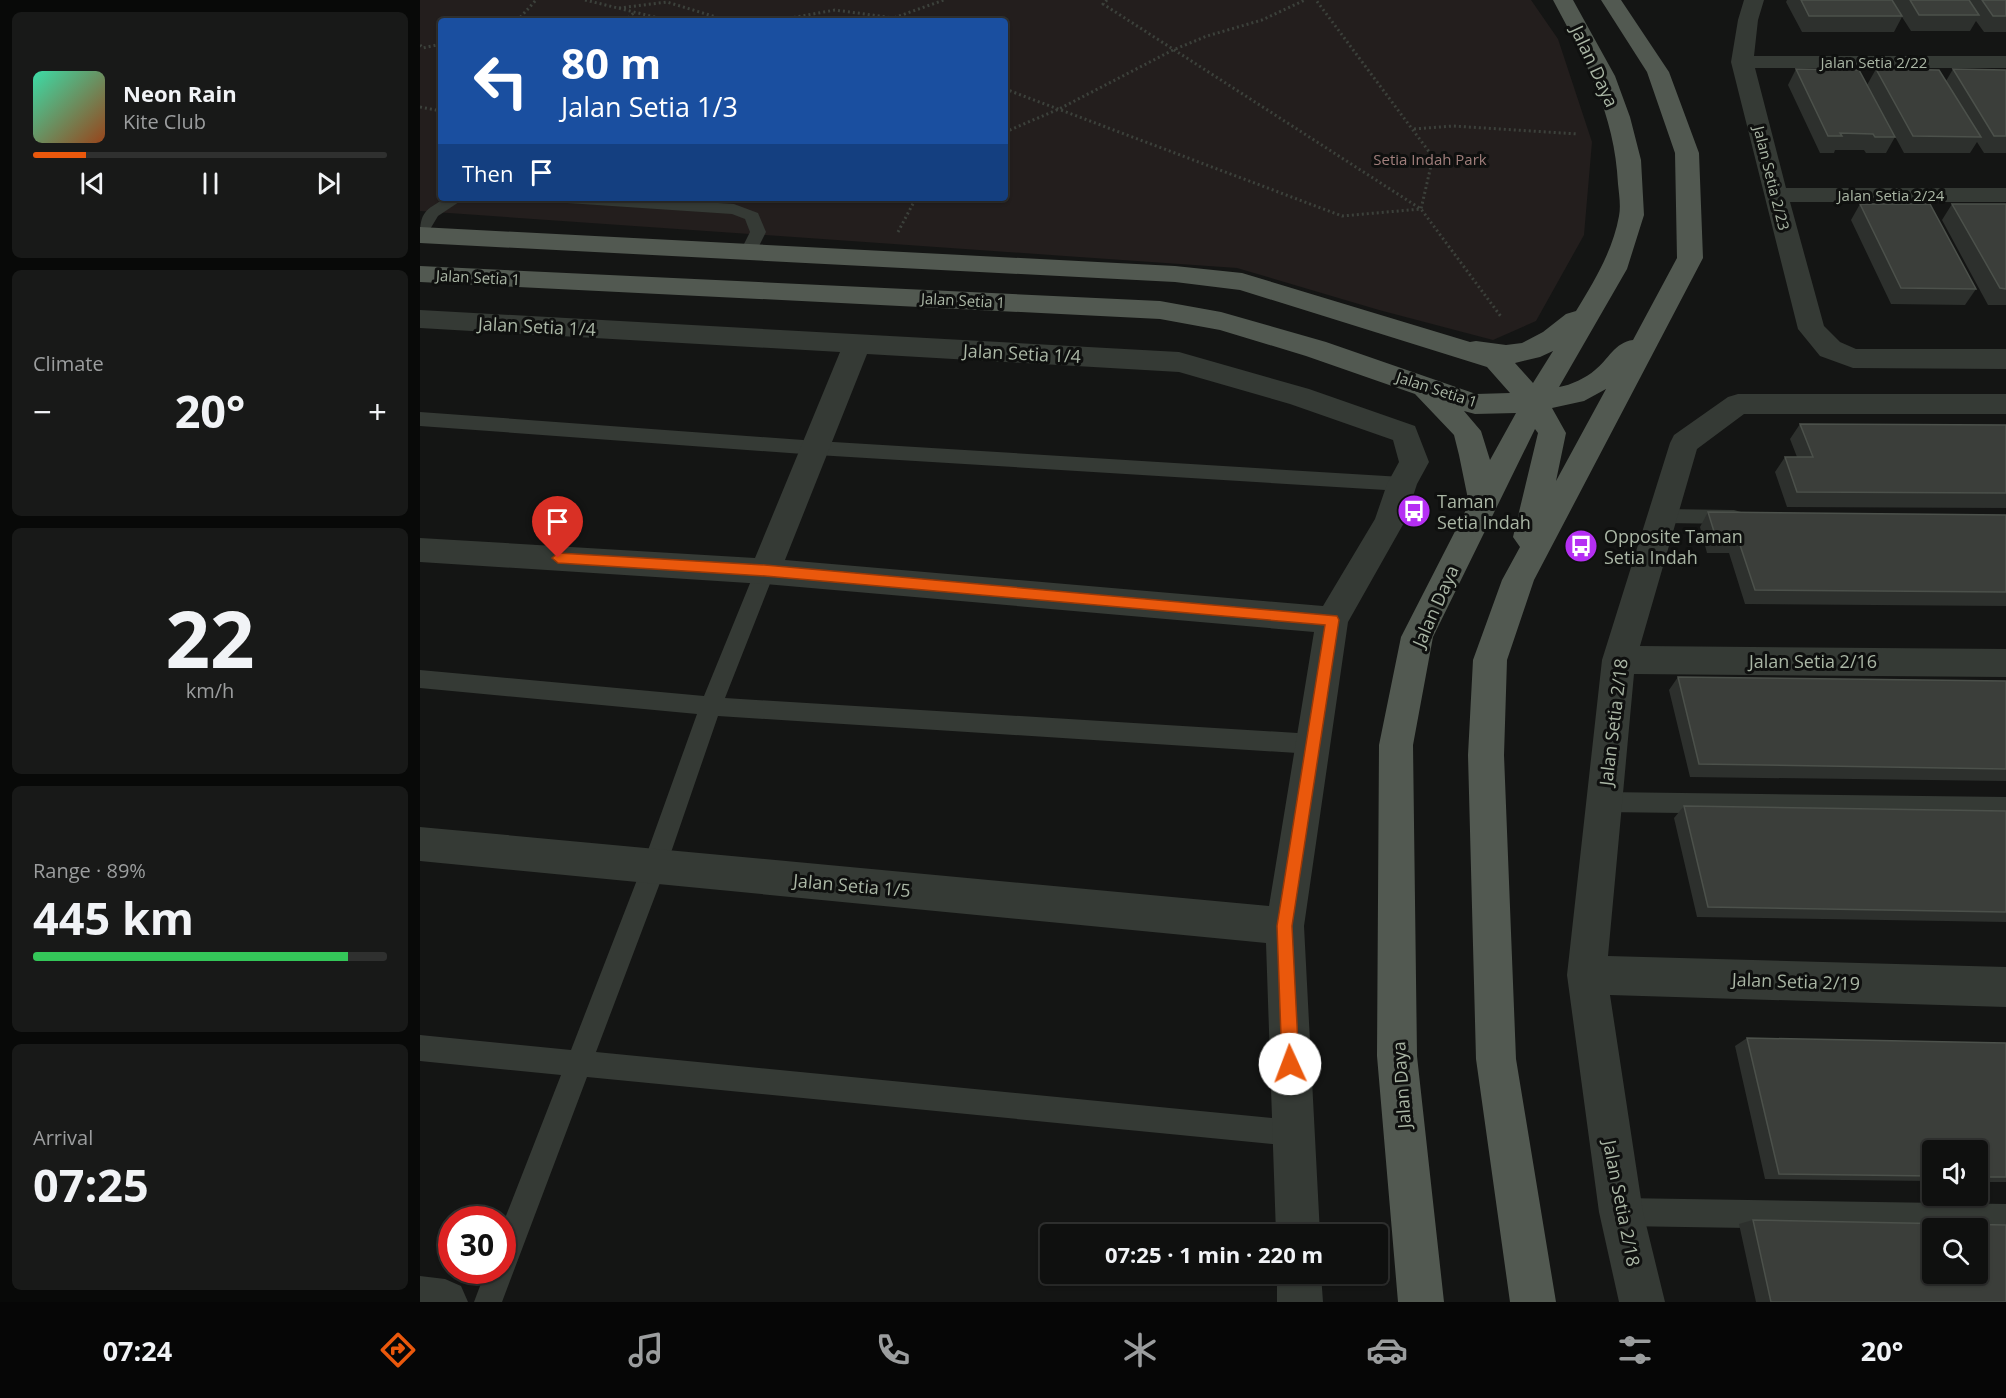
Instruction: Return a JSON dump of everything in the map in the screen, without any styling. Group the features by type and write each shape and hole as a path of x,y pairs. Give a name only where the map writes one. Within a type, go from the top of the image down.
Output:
{"main road":[{"name":"Jalan Daya","path":"1421,1302 1397,1056 1396,745 1417,637 1534,402 1614,268 1632,215 1629,160 1619,117 1604,76 1563,0"},
{"path":"1518,580 1690,258 1687,153 1658,72 1611,0"},
{"path":"420,233 1175,274 1242,282 1497,360 1534,402 1552,433 1518,580 1490,660 1486,755 1496,1059 1533,1302"},
{"name":"Jalan Setia 1","path":"420,274 1160,310 1221,321 1418,383 1475,404 1534,402 1574,394 1605,378 1657,322"},
{"path":"1441,342 1494,355 1527,352 1550,342 1593,305"},
{"path":"1418,383 1467,431 1484,504"}],"street":[{"name":"Jalan Setia 2/23","path":"1754,0 1748,20 1742,62 1811,329 1830,349 1853,358 2006,359"},
{"name":"Jalan Setia 2/22","path":"1742,62 2006,62"},
{"name":"Jalan Setia 2/24","path":"1776,195 2006,195"},
{"name":"Jalan Setia 1/4","path":"420,319 1179,362 1299,396 1405,433 1414,462 1402,484 1390,521 1332,620"},
{"path":"765,571 817,448 857,344"},
{"name":"Jalan Setia 2/18","path":"1642,1302 1621,1212 1587,975 1619,660 1684,443 1738,404 2006,404"},
{"path":"420,550 765,571 1332,620 1284,926 1298,1224"},
{"name":"Jalan Setia 2/16","path":"1619,660 2006,663"},
{"name":"Jalan Setia 1/5","path":"420,844 1284,926"},
{"name":"Jalan Setia 2/19","path":"1587,975 2006,987"},
{"path":"1299,1284 1300,1302"},
{"path":"420,1299 445,1302"}],"lane":[{"path":"420,233 432,213 452,201"},
{"path":"613,201 734,209 752,216 758,232 748,252"},
{"path":"420,419 817,448 1402,484"},
{"path":"1662,516 1757,517"},
{"path":"516,1227 654,867 711,706 765,571"},
{"path":"420,679 711,706 1313,744"},
{"path":"1604,802 2006,807"},
{"path":"420,1048 1293,1133"},
{"path":"1621,1212 2006,1218"},
{"path":"488,1302 495,1284"}],"path":[{"path":"520,18 536,0"},
{"path":"585,0 659,18"},
{"path":"791,18 835,10 894,18 944,0"},
{"path":"1107,0 1103,4 1421,209 1502,318"},
{"path":"1008,131 1059,110 1173,50 1207,36 1262,20 1305,0"},
{"path":"1316,0 1433,157 1421,209"},
{"path":"619,8 666,2 719,18"},
{"path":"628,18 635,12"},
{"path":"420,45 423,48 438,45"},
{"path":"1008,90 1342,216 1421,209"},
{"path":"420,107 438,110"},
{"path":"1413,129 1453,126 1578,134"},
{"path":"893,240 914,201"}],"green space":[{"name":"Setia Indah Park","path":"420,0 1531,0 1558,39 1592,142 1584,235 1536,321 1493,340 1379,310 1237,268 420,211"}],"building":[{"path":"1801,0 1892,0 1902,16 1809,16"},
{"path":"1910,0 1969,0 1979,15 1919,15"},
{"path":"1982,0 2006,0 2006,16 1993,16"},
{"path":"1796,69 1859,70 1895,137 1840,133 1842,136 1828,136"},
{"path":"1876,69 1939,70 1981,137 1913,136"},
{"path":"1953,69 2006,70 2006,136 1994,136"},
{"path":"1860,204 1930,204 1976,289 1901,288"},
{"path":"1952,204 2006,204 2006,289 2000,288"},
{"path":"1800,424 2006,425 2006,493 1797,492 1785,457 1813,457"},
{"path":"1708,512 2006,515 2006,592 1755,590 1738,539 1716,538"},
{"path":"1678,677 2006,681 2006,769 1699,764"},
{"path":"1684,806 2006,811 2006,912 1708,907"},
{"path":"1747,1038 2006,1043 2006,1177 1988,1177 1988,1140 1922,1140 1922,1176 1779,1174"},
{"path":"1753,1220 1922,1223 1922,1284 1988,1284 1988,1225 2006,1225 2006,1302 1771,1302"}],"place":[{"name":"Taman Setia Indah","path":"1414,511"},
{"name":"Opposite Taman Setia Indah","path":"1581,546"}],"route":[{"path":"558,558 765,571 1332,620 1284,926 1290,1064"}]}
